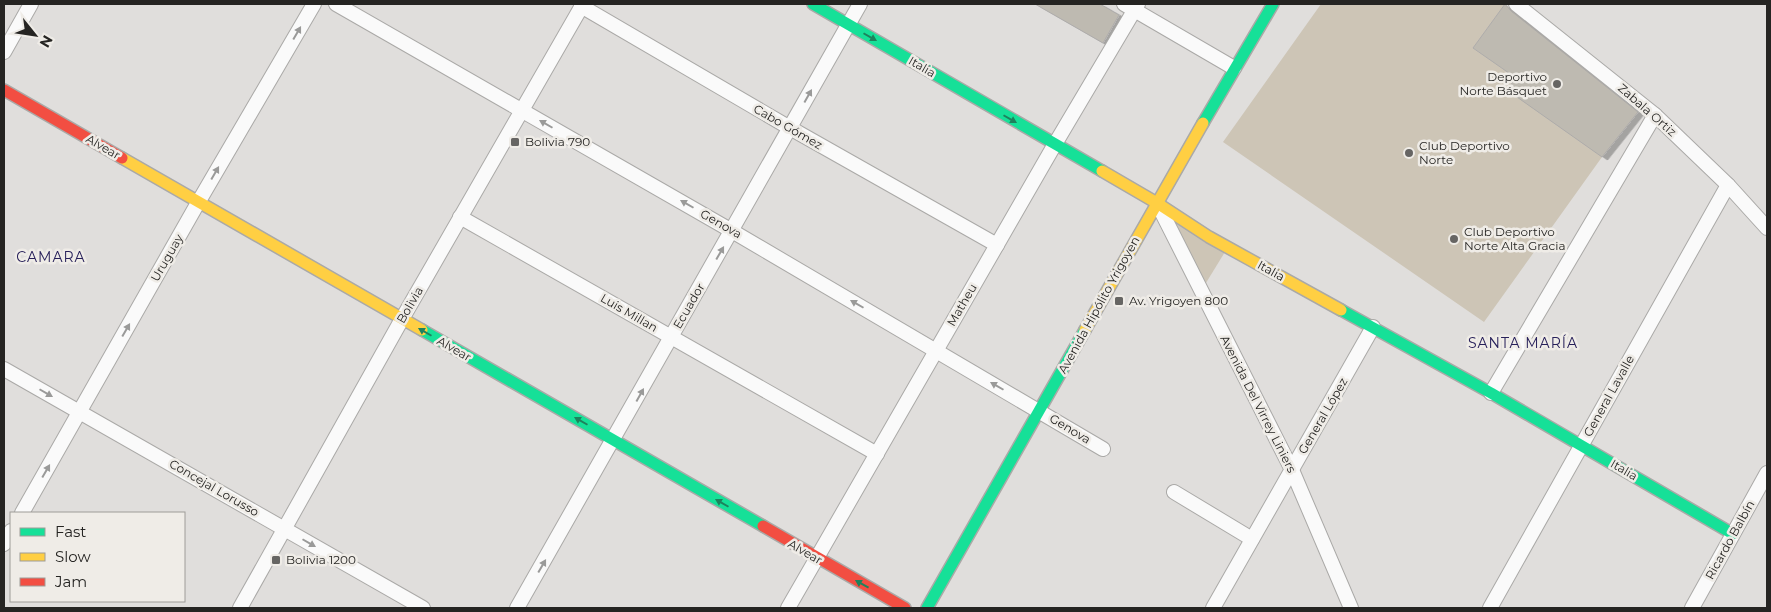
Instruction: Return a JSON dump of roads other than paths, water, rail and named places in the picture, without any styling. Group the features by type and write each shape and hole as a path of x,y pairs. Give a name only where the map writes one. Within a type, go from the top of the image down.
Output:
{"street":[{"path":"4,52 31,4"},
{"name":"Uruguay","path":"23,512 199,201 314,4"},
{"name":"Genova","path":"336,4 732,231 1103,449"},
{"name":"Italia","path":"813,4 1156,203 1209,237 1491,393 1733,534"},
{"name":"Ecuador","path":"517,608 860,4"},
{"name":"Avenida Hipólito Yrigoyen","path":"927,608 1156,203 1273,4"},
{"name":"Zabala Ortiz","path":"1516,4 1655,115 1728,185 1767,228"},
{"name":"Bolivia","path":"240,608 402,319 582,5"},
{"name":"Cabo Gómez","path":"582,5 790,128 997,245"},
{"path":"1132,6 1234,68"},
{"name":"Matheu","path":"788,608 1132,6"},
{"name":"Alvear","path":"4,90 905,608"},
{"path":"1491,393 1655,115"},
{"name":"General Lavalle","path":"1490,608 1728,185"},
{"name":"Avenida Del Virrey Liniers","path":"1156,203 1292,470 1351,608"},
{"name":"Luis Millan","path":"460,217 877,454"},
{"name":"General López","path":"1213,608 1373,327"},
{"name":"Concejal Lorusso","path":"4,369 423,608"},
{"name":"Ricardo Balbín","path":"1692,608 1767,473"},
{"path":"1174,492 1252,539"},
{"path":"4,544 10,533"}],"place":[{"name":"Deportivo Norte Básquet","path":"1557,84"},
{"name":"Bolivia 790","path":"515,142"},
{"name":"Club Deportivo Norte","path":"1409,153"},
{"name":"Club Deportivo Norte Alta Gracia","path":"1454,239"},
{"name":"Av. Yrigoyen 800","path":"1119,301"},
{"name":"Bolivia 1200","path":"276,560"}],"district":[{"name":"CAMARA","path":"51,257"},
{"name":"SANTA MARÍA","path":"1523,343"}]}
